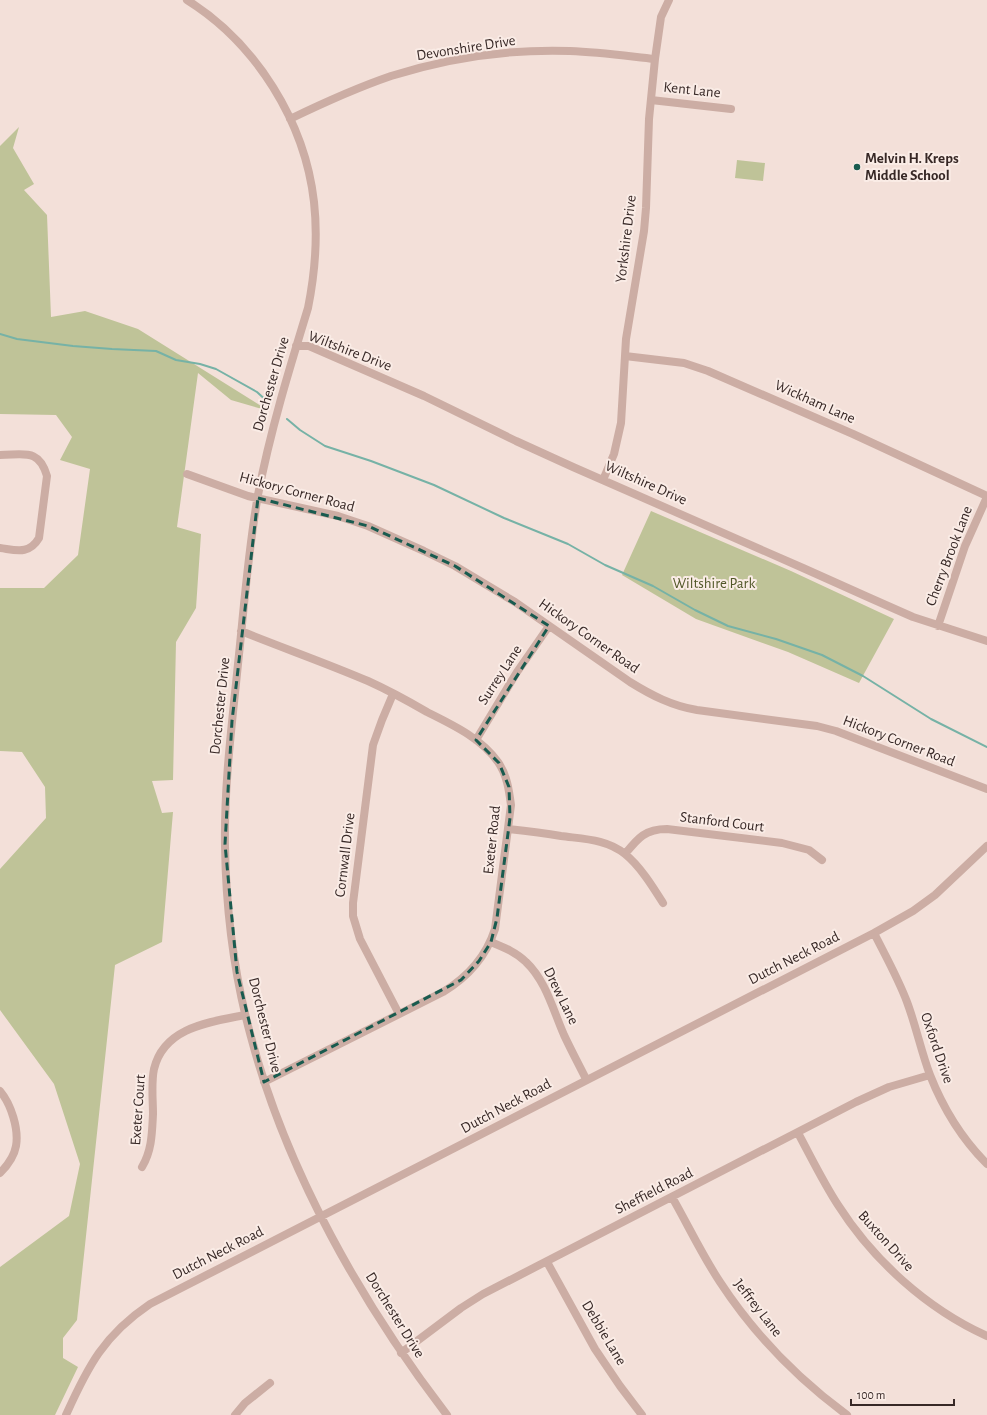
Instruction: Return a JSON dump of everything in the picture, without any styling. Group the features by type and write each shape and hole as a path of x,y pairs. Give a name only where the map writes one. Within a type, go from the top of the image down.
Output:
{"street":[{"name":"Dorchester Drive","path":"187,0 210,16 246,51 272,87 290,118 310,178 314,201 316,257 312,288 308,308 269,443 253,528 241,631 226,787 225,844 228,901 231,930 245,1015 264,1082 282,1132 304,1182 361,1291 401,1353 447,1415"},
{"name":"Yorkshire Drive","path":"603,480 614,454 620,433 623,406 626,333 644,231 651,100 655,59 661,17 670,0"},
{"name":"Devonshire Drive","path":"290,118 351,91 392,76 481,56 526,52 570,51 655,59"},
{"name":"Kent Lane","path":"651,100 731,109"},
{"name":"Wiltshire Drive","path":"296,346 309,346 411,390 516,441 913,617 987,641"},
{"name":"Wickham Lane","path":"625,356 684,362 708,371 852,434 987,497"},
{"path":"0,455 31,455 37,457 44,467 47,476 39,538 35,544 23,551 0,548"},
{"name":"Hickory Corner Road","path":"187,474 258,498 321,512 368,526 424,550 455,566 509,598 630,682 668,702 684,708 817,726 836,731 987,789"},
{"name":"Cherry Brook Lane","path":"938,626 965,546 987,497"},
{"name":"Surrey Lane","path":"476,740 517,672 549,626"},
{"name":"Exeter Road","path":"241,631 369,682 436,716 476,740 491,753 499,763 509,787 511,805 497,918 491,942 479,961 461,980 443,992 264,1082"},
{"name":"Cornwall Drive","path":"393,694 379,726 373,745 353,903 353,916 360,939 399,1014"},
{"path":"508,829 594,840 612,846 625,854 653,887 663,903"},
{"name":"Stanford Court","path":"625,854 640,836 654,830 667,829 799,846 809,850 822,860"},
{"name":"Dutch Neck Road","path":"66,1415 94,1358 109,1339 129,1319 150,1304 874,932 912,911 935,895 987,846"},
{"name":"Oxford Drive","path":"874,932 907,1002 930,1075 938,1093 960,1132 987,1164"},
{"name":"Drew Lane","path":"491,942 518,955 537,975 544,987 565,1037 586,1079"},
{"name":"Exeter Court","path":"142,1167 149,1153 152,1137 154,1068 163,1050 177,1035 195,1026 245,1015"},
{"name":"Sheffield Road","path":"401,1353 461,1308 478,1298 874,1094 906,1081 930,1075"},
{"path":"0,1091 4,1095 14,1116 16,1146 9,1163 0,1173"},
{"name":"Buxton Drive","path":"798,1133 838,1206 865,1242 882,1261 913,1289 931,1302 963,1324 987,1336"},
{"name":"Jeffrey Lane","path":"672,1197 712,1269 744,1316 798,1375 824,1398 847,1415"},
{"name":"Debbie Lane","path":"547,1262 595,1349 642,1415"},
{"path":"234,1415 270,1383"}],"highlighted area":[{"path":"258,498 368,526 455,566 549,626 476,740 499,763 509,787 510,818 497,918 491,942 479,961 461,980 264,1082 237,972 225,844 232,721"}],"green space":[{"path":"19,127 13,148 34,184 24,190 47,215 51,317 85,311 138,329 269,411 231,400 198,373 177,527 201,534 196,608 176,642 173,780 152,781 162,813 173,812 162,942 115,965 77,1320 63,1338 63,1358 78,1367 55,1415 0,1415 0,1267 69,1216 80,1164 54,1084 0,1010 0,869 46,818 45,787 22,752 0,751 0,588 44,588 78,555 90,469 60,460 72,437 56,415 0,414 0,146"},
{"path":"737,160 765,163 763,181 735,178"},
{"name":"Wiltshire Park","path":"651,511 791,571 894,619 859,683 788,652 696,619 622,575"}],"waterway":[{"path":"0,334 17,339 73,346 156,351 176,360 200,364 216,369 257,392 269,403"},
{"path":"287,419 300,430 325,446 371,461 434,485 504,518 568,544 605,565 653,586 695,610 728,626 776,639 822,655 863,676 931,719 987,747"}],"place":[{"name":"Melvin H. Kreps Middle School","path":"857,167"}]}
